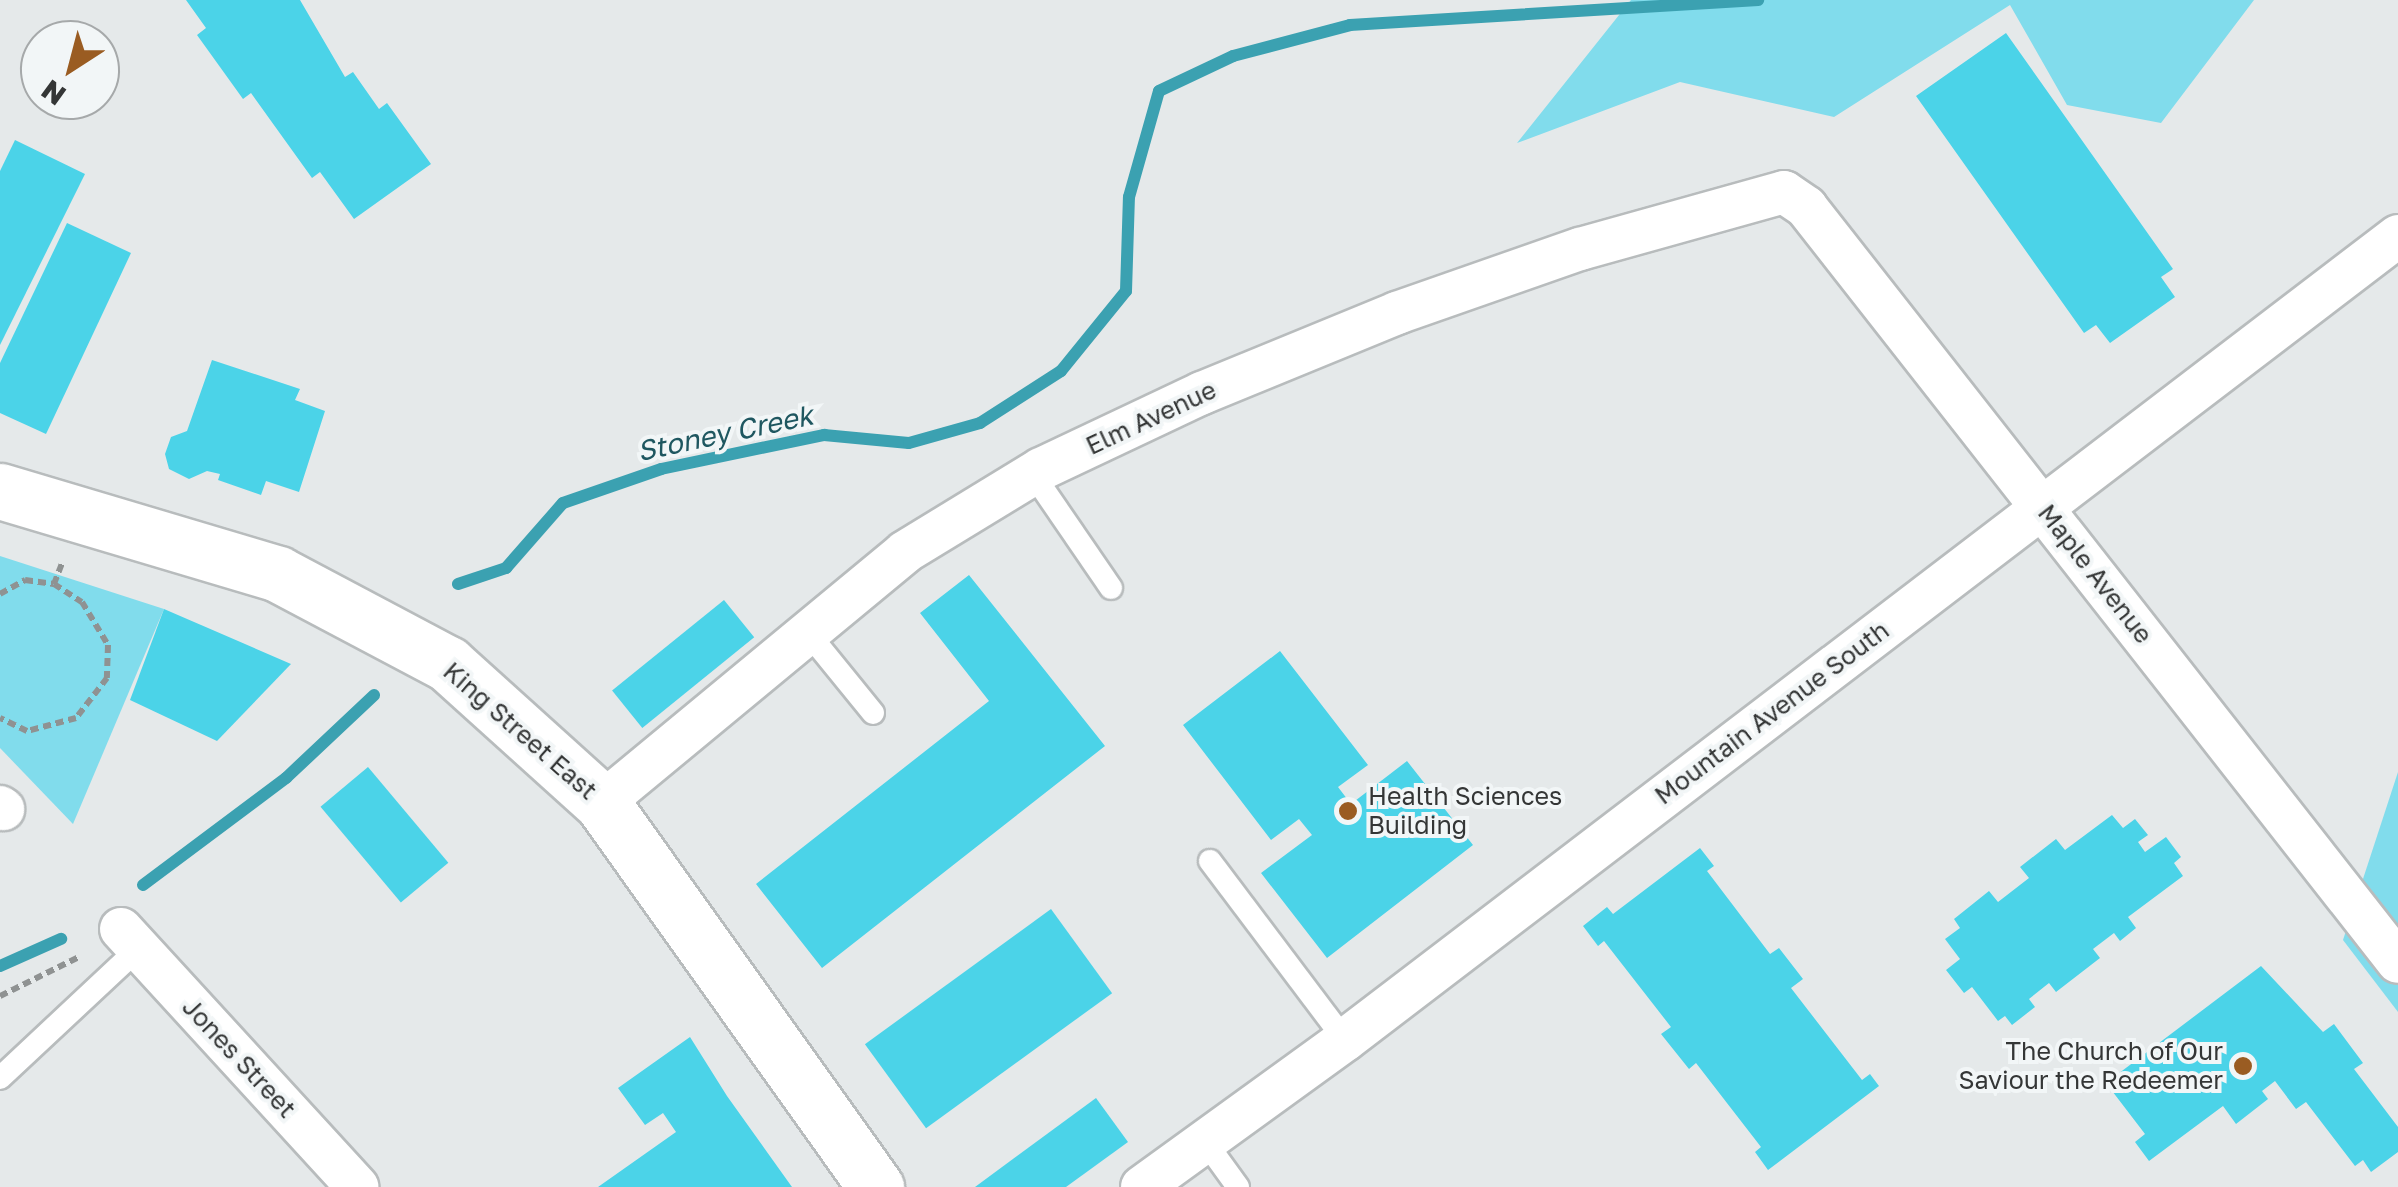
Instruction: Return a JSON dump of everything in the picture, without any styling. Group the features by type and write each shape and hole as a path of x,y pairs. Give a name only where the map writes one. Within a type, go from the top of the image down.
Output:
{"main road":[{"name":"King Street East","path":"0,490 278,574 448,664 602,803 876,1187"}],"street":[{"name":"Elm Avenue","path":"602,803 905,552 1033,474 1202,393 1397,314 1580,250 1784,192"},
{"name":"Maple Avenue","path":"1784,192 1806,207 2398,962"},
{"name":"Mountain Avenue South","path":"1142,1187 1345,1040 2398,236"},
{"name":"Jones Street","path":"116,943 357,1187"}],"lane":[{"path":"1033,474 1111,588"},
{"path":"808,632 873,713"},
{"path":"1210,861 1345,1040"},
{"path":"0,1078 116,943"},
{"path":"1204,1140 1238,1187"}],"path":[{"path":"54,584 62,563"},
{"path":"0,594 25,580 54,584 82,602 108,645 107,678 76,718 27,731 0,718"},
{"path":"0,996 116,943"}],"shaded area":[{"path":"1631,0 2254,0 2161,123 2067,105 2010,5 1834,117 1680,82 1517,143"},
{"path":"0,556 164,609 73,824 0,748"},
{"path":"2398,772 2398,1012 2343,940"}],"building":[{"path":"186,0 300,0 345,77 353,72 379,109 387,103 431,164 354,219 320,172 312,178 251,93 243,99 197,35 206,28"},
{"path":"2006,33 2173,269 2161,277 2175,297 2110,343 2096,325 2084,333 1916,96"},
{"path":"15,140 85,174 0,345 0,171"},
{"path":"67,223 131,253 46,434 0,413 0,363"},
{"path":"212,360 300,389 295,400 325,411 299,492 266,481 261,495 218,480 220,474 207,471 189,479 169,469 165,454 171,437 187,431"},
{"path":"969,575 1105,746 822,968 756,884 989,701 920,613"},
{"path":"724,600 754,637 642,728 612,691"},
{"path":"164,609 291,664 217,741 130,700"},
{"name":"Health Sciences Building","path":"1280,651 1368,765 1338,787 1351,804 1407,761 1473,845 1327,958 1261,873 1312,835 1299,819 1271,840 1183,725"},
{"path":"368,767 448,863 401,903 321,807"},
{"path":"2112,815 2123,828 2135,819 2148,835 2138,842 2145,852 2166,837 2181,857 2174,863 2183,876 2128,917 2136,928 2120,941 2114,933 2093,949 2100,958 2056,992 2049,983 2029,999 2035,1007 2012,1025 2005,1016 1998,1021 1972,987 1964,993 1946,970 1960,959 1945,939 1960,928 1954,919 1989,891 1998,902 2029,878 2020,867 2056,839 2065,850"},
{"path":"1700,848 1714,866 1707,871 1770,954 1779,948 1803,979 1791,988 1862,1080 1870,1074 1879,1086 1768,1170 1755,1152 1761,1147 1696,1063 1689,1069 1661,1034 1671,1027 1604,941 1598,946 1583,926 1607,907 1613,914"},
{"path":"1051,909 1112,993 926,1128 865,1044"},
{"name":"The Church of Our Saviour the Redeemer","path":"2261,966 2323,1032 2334,1024 2363,1063 2354,1069 2398,1127 2398,1152 2371,1172 2363,1160 2355,1166 2306,1102 2296,1109 2275,1081 2262,1091 2268,1099 2236,1124 2223,1106 2149,1161 2135,1142 2145,1134 2106,1083"},
{"path":"690,1037 792,1187 598,1187 676,1132 663,1113 645,1125 618,1088"},
{"path":"1096,1098 1128,1142 1066,1187 975,1187"}],"waterway":[{"name":"Stoney Creek","path":"458,584 506,568 563,503 661,469 824,435 909,443 980,423 1061,371 1126,291 1129,197 1159,91 1233,56 1350,25 1758,0"},
{"name":"Stoney Creek","path":"143,885 286,778 374,695"},
{"name":"Stoney Creek","path":"0,966 61,939"}],"place":[{"name":"Health Sciences Building","path":"1348,811"},
{"name":"The Church of Our Saviour the Redeemer","path":"2243,1066"}]}
